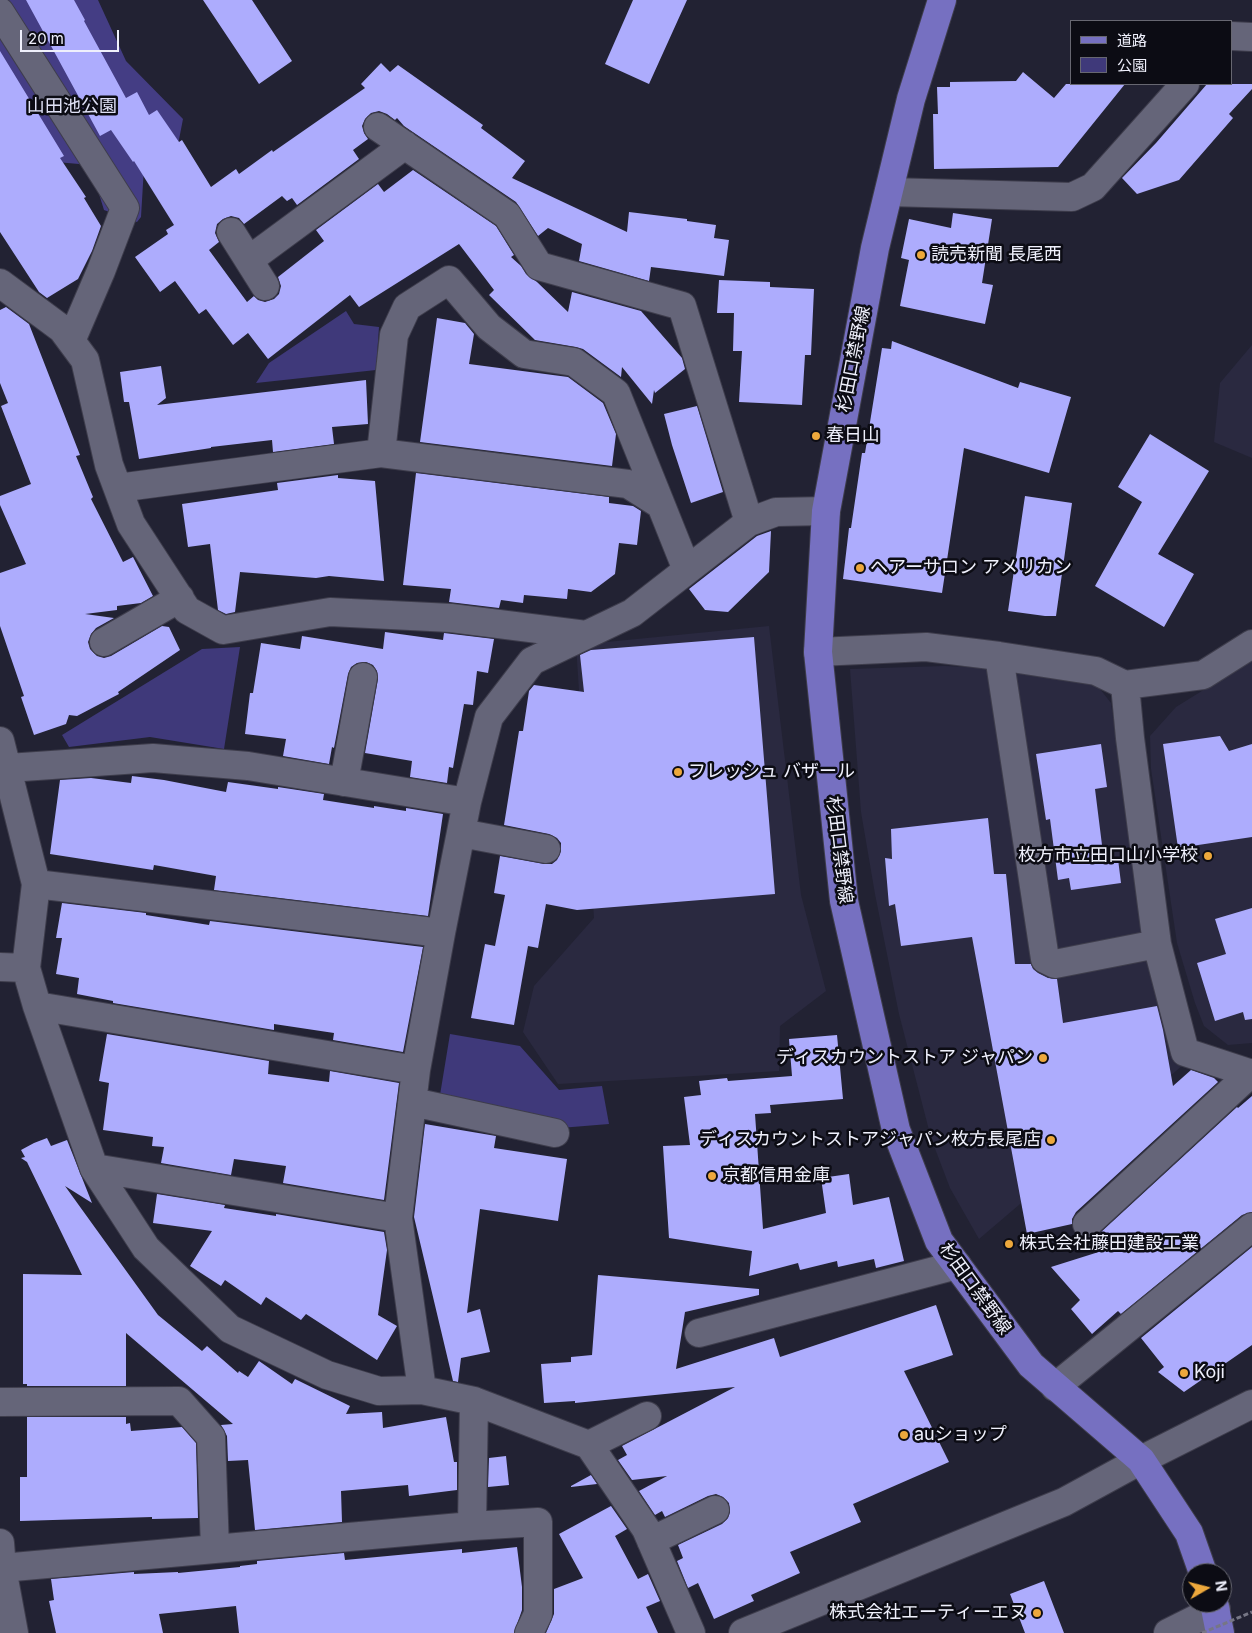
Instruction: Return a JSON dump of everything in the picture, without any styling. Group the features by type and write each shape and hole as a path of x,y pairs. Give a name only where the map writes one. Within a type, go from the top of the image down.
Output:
{"main road":[{"name":"杉田口禁野線","path":"942,0 911,99 875,248 826,511 818,652 844,901 894,1120 940,1241 1031,1365 1141,1460 1189,1533 1200,1563"}],"street":[{"path":"0,12 125,208 71,341"},
{"path":"1232,36 1252,37"},
{"path":"889,192 1072,197 1093,188 1184,85"},
{"path":"378,127 507,215 539,266 682,306 749,522"},
{"path":"249,260 405,145"},
{"path":"231,232 265,286"},
{"path":"381,453 394,335 408,307 449,280 489,327 524,354 574,362 616,393 687,570"},
{"path":"0,283 62,329 85,360 109,465 132,524 187,610 223,630 330,612 451,618 586,635"},
{"path":"118,488 381,453 628,484 661,505"},
{"path":"422,1390 398,1218 416,1070 467,802 489,717 532,661 632,613 749,522 776,512 826,511"},
{"path":"104,642 180,598"},
{"path":"818,652 926,647 1096,671 1125,685 1203,675 1252,644"},
{"path":"999,656 1045,959 1056,964 1157,944"},
{"path":"344,782 363,677"},
{"path":"1087,1224 1251,1074 1185,1052 1157,944 1130,738 1125,685"},
{"path":"0,741 36,884 13,968 37,1006 94,1168 146,1248 230,1329 336,1378 379,1391 422,1390 474,1401 589,1445 646,1529 692,1633"},
{"path":"8,768 153,758 248,766 467,802"},
{"path":"461,833 546,849"},
{"path":"36,884 441,933"},
{"path":"37,1006 416,1070"},
{"path":"412,1102 555,1133"},
{"path":"94,1168 398,1218"},
{"path":"1055,1386 1252,1227"},
{"path":"699,1333 957,1265"},
{"path":"0,1402 179,1401 211,1436 215,1549"},
{"path":"472,1526 474,1401"},
{"path":"743,1633 1064,1502 1141,1460 1252,1404"},
{"path":"589,1445 646,1416"},
{"path":"651,1541 715,1510"},
{"path":"9,1630 1,1556 215,1549 472,1526 538,1522 538,1614 529,1633"},
{"path":"1168,1633 1217,1615"}],"path":[{"path":"1202,1633 1252,1612"}],"shaded area":[{"path":"1252,345 1252,458 1214,442 1220,383"},
{"path":"769,626 801,895 826,991 780,1026 779,1071 558,1084 523,1032 534,986 594,918 576,645"},
{"name":"枚方市立田口山小学校","path":"1252,660 1252,1043 1228,1045 1204,1026 1177,943 1151,769 1150,736 1176,707"},
{"path":"944,666 1017,669 1096,684 1111,703 1133,854 1183,1065 979,1239 950,1188 931,1138 899,1014 861,812 850,669"}],"green space":[{"name":"山田池公園","path":"0,0 98,0 126,61 183,119 176,155 144,167 141,217 137,222 104,210 90,165 0,157"},
{"path":"346,311 354,324 379,327 376,370 256,383 269,363"},
{"path":"240,647 224,749 150,737 69,747 62,735 202,649"},
{"path":"450,1034 520,1046 559,1090 602,1086 609,1124 560,1128 440,1095"}],"building":[{"path":"26,0 74,0 126,98 137,92 149,115 157,110 179,142 182,140 211,187 236,169 239,174 365,88 361,84 381,63 390,72 398,65 483,125 481,128 525,161 512,178 627,232 629,212 687,219 687,221 716,225 714,238 729,240 724,276 651,267 649,281 579,261 582,244 548,228 538,236 516,202 404,126 397,118 395,120 379,111 371,113 365,119 362,126 368,139 353,150 359,159 297,205 292,198 287,201 282,196 244,224 239,218 231,216 217,224 215,233 219,242 209,250 247,302 254,296 258,300 265,302 274,299 279,294 281,286 278,277 324,241 316,230 378,184 384,192 413,170 496,226 514,255 511,257 521,266 526,274 568,312 572,292 641,311 682,358 685,369 655,393 654,390 652,404 622,367 621,377 583,349 535,340 489,295 494,290 459,244 359,307 350,295 268,359 248,333 233,345 206,309 199,314 175,281 160,292 135,257 168,234 166,230 174,225 134,161 111,130 100,136"},
{"path":"203,0 252,0 292,61 259,84"},
{"path":"633,0 687,0 649,84 605,64"},
{"path":"0,51 64,156 60,158 86,197 84,198 101,226 92,251 78,279 47,298 39,292 0,232"},
{"path":"1023,72 1054,98 1066,84 1124,85 1058,167 934,169 933,114 938,114 937,87 950,87 950,82 1016,81"},
{"path":"1252,84 1252,89 1229,114 1233,118 1179,180 1137,194 1122,178 1156,143 1206,85"},
{"path":"953,213 992,219 982,283 993,285 985,324 900,306 909,260 901,258 909,219 951,228"},
{"path":"719,280 770,282 770,287 814,289 811,355 805,355 802,405 739,402 742,351 733,351 734,313 717,313"},
{"path":"6,307 29,324 80,455 76,456 93,497 91,499 123,562 133,557 153,596 141,603 117,606 117,610 85,614 114,618 96,628 91,634 88,642 90,649 97,656 104,658 111,656 162,626 169,627 180,650 118,692 119,694 77,716 69,715 66,724 34,735 21,697 24,696 0,626 0,573 26,564 0,505 0,496 31,484 1,406 8,403 0,383 0,310"},
{"path":"437,318 465,323 474,334 469,364 568,377 603,403 616,434 612,466 420,442"},
{"path":"892,341 1018,388 1020,382 1071,397 1049,473 964,448 942,593 843,579 849,528 851,528 862,453 865,453 882,348 891,349"},
{"path":"161,366 166,398 157,405 366,380 368,424 332,427 334,444 273,452 272,440 211,447 139,459 129,402 124,402 120,372"},
{"path":"697,406 723,492 691,503 664,414"},
{"path":"1150,434 1209,471 1158,554 1194,574 1164,627 1095,586 1142,502 1118,487"},
{"path":"416,473 609,497 609,503 633,506 641,511 637,545 619,543 615,574 591,592 568,589 567,599 524,595 523,603 501,600 499,608 449,602 451,589 403,585"},
{"path":"338,475 338,478 375,481 384,581 329,576 316,578 240,572 235,612 226,614 218,610 210,544 188,547 182,504 278,490 277,483"},
{"path":"1025,496 1072,503 1056,616 1008,611"},
{"path":"771,531 769,572 728,612 705,610 689,589 757,536"},
{"path":"385,632 443,640 444,633 494,639 488,673 477,671 473,705 464,704 453,768 449,767 447,783 410,777 412,761 365,753 378,679 377,671 373,665 366,662 357,663 351,667 348,674 334,748 332,747 329,764 283,756 286,739 245,734 250,693 253,693 261,643 300,649 302,636 383,649"},
{"name":"フレッシュ バザール","path":"754,637 775,894 577,910 546,904 538,948 528,946 514,1025 471,1018 485,944 495,946 505,895 494,893 500,856 552,864 557,860 561,851 561,843 557,838 549,834 504,825 519,731 523,731 529,691 534,685 584,692 580,655 591,650"},
{"path":"1220,736 1229,751 1252,744 1252,837 1178,848 1163,744"},
{"path":"1101,744 1107,787 1095,789 1104,861 1118,859 1121,883 1071,890 1069,878 1058,880 1050,819 1046,820 1036,754"},
{"path":"132,776 226,792 228,782 278,789 278,787 324,794 323,800 374,808 374,806 406,811 406,808 443,814 428,916 214,890 216,876 154,865 153,870 50,854 60,780 91,778 131,783"},
{"path":"988,818 994,874 1006,874 1015,964 1031,964 1038,973 1048,978 1057,979 1063,1023 1157,1006 1173,1086 1191,1070 1214,1078 1218,1082 1076,1212 1072,1219 1072,1224 1027,1234 972,937 901,946 895,904 889,906 885,858 892,859 891,829"},
{"path":"62,903 146,913 146,915 209,925 210,921 423,947 403,1052 333,1040 334,1033 274,1024 274,1030 113,1003 113,1001 77,994 79,978 56,974 62,938 56,938"},
{"path":"1252,908 1252,1019 1245,1020 1243,1012 1215,1021 1197,963 1226,954 1215,919"},
{"path":"107,1034 269,1061 268,1074 329,1082 330,1071 399,1083 384,1200 283,1183 286,1166 234,1159 231,1175 161,1163 164,1147 152,1146 153,1137 103,1130 109,1083 99,1081"},
{"path":"837,1035 843,1099 770,1105 771,1113 755,1114 763,1229 826,1213 821,1178 849,1174 853,1205 889,1197 904,1261 876,1268 874,1259 838,1267 837,1261 800,1270 798,1263 749,1276 752,1251 669,1238 663,1146 690,1145 684,1097 701,1095 699,1081 727,1078 728,1081 792,1076 789,1039"},
{"path":"1252,1096 1252,1212 1242,1215 1121,1314 1118,1311 1092,1334 1071,1309 1080,1300 1051,1267 1105,1250 1100,1233 1237,1107"},
{"path":"425,1124 496,1136 494,1148 567,1159 558,1221 480,1209 467,1313 480,1309 490,1352 461,1358 458,1382 453,1381 414,1217"},
{"path":"47,1138 51,1146 67,1140 92,1203 65,1186 158,1315 202,1351 207,1346 238,1373 239,1371 248,1377 259,1361 292,1384 295,1379 350,1406 346,1414 382,1412 383,1428 446,1417 454,1462 457,1462 457,1490 409,1496 408,1485 341,1491 342,1522 255,1530 248,1460 228,1461 227,1436 221,1425 233,1424 126,1333 126,1386 27,1386 27,1384 23,1384 23,1274 82,1275 27,1162 21,1158 25,1157 21,1150"},
{"path":"157,1194 225,1205 224,1208 276,1216 276,1214 384,1232 387,1250 378,1315 397,1326 377,1360 306,1314 301,1320 266,1297 261,1305 225,1280 221,1286 190,1266 212,1231 153,1223"},
{"path":"1252,1247 1252,1345 1184,1392 1158,1372 1164,1367 1141,1338"},
{"path":"598,1275 759,1289 759,1295 685,1312 676,1369 774,1338 780,1357 936,1305 953,1355 904,1371 949,1462 853,1504 861,1522 790,1552 800,1573 751,1595 754,1601 714,1619 698,1583 688,1588 677,1561 683,1558 678,1545 722,1524 728,1518 730,1512 729,1503 723,1497 716,1494 665,1517 662,1511 655,1515 639,1491 667,1476 632,1480 618,1460 627,1455 622,1446 735,1387 575,1403 575,1401 544,1403 541,1364 571,1362 571,1357 592,1355"},
{"path":"27,1417 126,1417 126,1424 130,1423 131,1431 182,1427 196,1443 198,1518 152,1519 152,1517 20,1521 20,1477 27,1477"},
{"path":"506,1456 509,1485 488,1487 489,1458"},
{"path":"591,1475 597,1484 571,1487 571,1486"},
{"path":"611,1506 627,1529 615,1536 638,1579 648,1574 660,1601 646,1607 658,1633 546,1633 554,1614 554,1589 583,1578 559,1534"},
{"path":"517,1547 522,1587 522,1610 514,1633 239,1633 236,1606 159,1614 163,1633 56,1633 49,1601 54,1600 51,1579 134,1572 134,1574 178,1573 240,1567 257,1564 257,1561 344,1553 345,1560 462,1549 462,1553"},
{"name":"株式会社エーティーエヌ","path":"1044,1581 1064,1633 1025,1633 1010,1594"}],"place":[{"name":"読売新聞 長尾西","path":"921,255"},
{"name":"春日山","path":"816,436"},
{"name":"ヘアーサロン アメリカン","path":"860,568"},
{"name":"フレッシュ バザール","path":"678,772"},
{"name":"枚方市立田口山小学校","path":"1208,856"},
{"name":"ディスカウントストア ジャパン","path":"1043,1058"},
{"name":"ディスカウントストアジャパン枚方長尾店","path":"1051,1140"},
{"name":"京都信用金庫","path":"712,1176"},
{"name":"株式会社藤田建設工業","path":"1009,1244"},
{"name":"Koji","path":"1184,1373"},
{"name":"auショップ","path":"904,1435"},
{"name":"株式会社エーティーエヌ","path":"1037,1613"}]}
